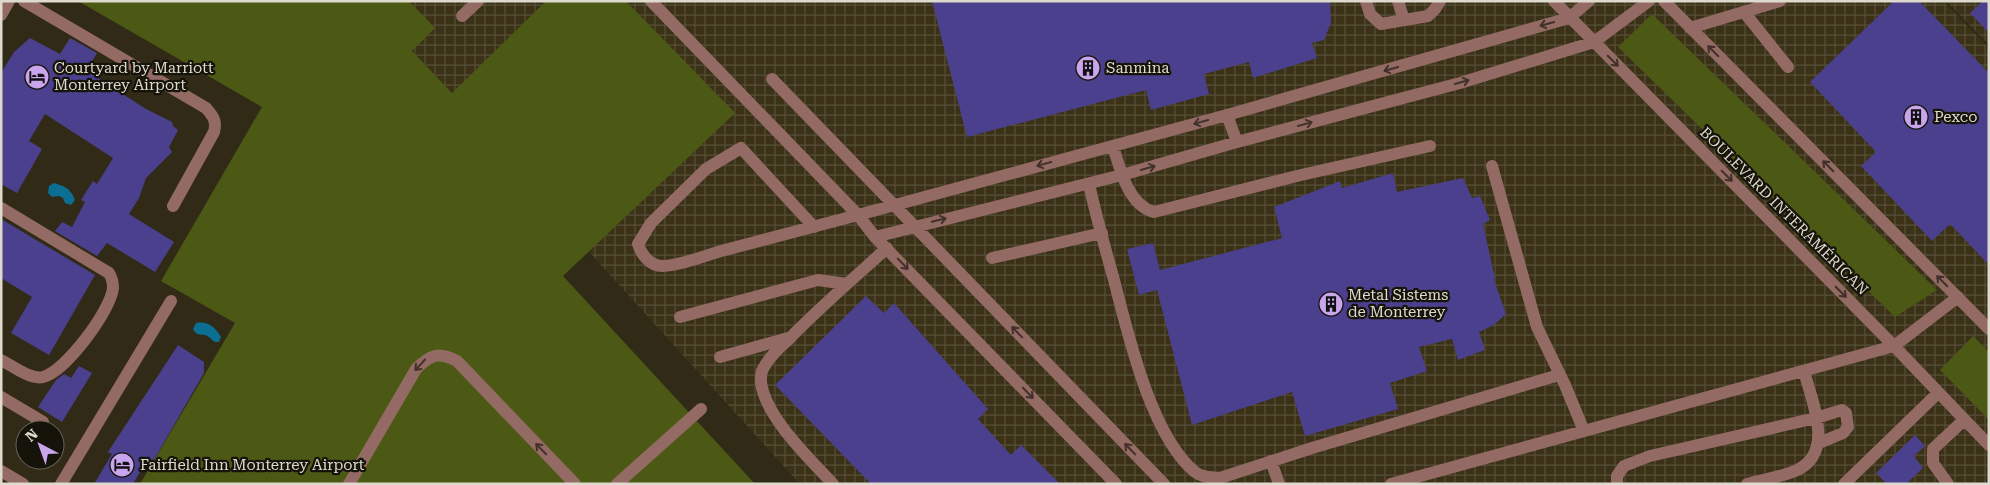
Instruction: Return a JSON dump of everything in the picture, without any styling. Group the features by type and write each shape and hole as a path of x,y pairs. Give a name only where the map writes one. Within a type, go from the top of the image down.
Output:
{"street":[{"path":"1,14 9,1"},
{"path":"24,1 206,108 214,117 216,125 214,132 173,206"},
{"path":"462,16 478,1"},
{"path":"651,1 858,215 875,237 1116,484"},
{"path":"1366,1 1370,14 1381,24 1428,16 1436,9 1440,1"},
{"path":"1398,1 1404,20"},
{"name":"BOULEVARD INTERAMÉRICAN","path":"1554,1 1989,445"},
{"path":"814,227 741,148 706,169 651,223 638,244 641,253 660,266 814,227 1227,115 1569,18 1589,1"},
{"path":"875,237 1088,184 1236,142 1460,83 1594,42 1649,1"},
{"path":"1664,1 1989,329"},
{"path":"1690,28 1780,1"},
{"path":"1744,12 1788,67"},
{"path":"772,79 1164,484"},
{"path":"1227,115 1236,142"},
{"path":"1113,146 1122,175 1136,201 1145,210 1154,212 1301,175 1430,146"},
{"path":"1492,166 1534,320 1584,431"},
{"path":"1088,184 1135,360 1157,415 1169,439 1184,461 1196,472 1206,477 1220,478 1560,375"},
{"path":"1,208 109,273 113,280 113,290 106,307 85,340 66,362 53,372 43,377 33,376 1,360"},
{"path":"992,258 1102,234"},
{"path":"833,484 790,438 775,415 761,383 761,372 771,356 887,248"},
{"path":"680,318 818,280 847,284"},
{"path":"1391,484 1894,346 1958,297"},
{"path":"62,484 171,301"},
{"path":"720,357 790,338"},
{"path":"349,484 416,369 425,359 432,355 448,357 457,361 574,484"},
{"path":"1746,484 1796,471 1808,463 1815,454 1819,432 1804,371"},
{"path":"1844,484 1938,393"},
{"path":"1,397 40,420"},
{"path":"617,484 701,409"},
{"path":"1617,484 1617,476 1624,466 1650,456 1816,418 1842,410 1846,413 1848,427 1844,432 1818,443"},
{"path":"1948,484 1933,463 1933,449 1964,420"},
{"path":"1272,461 1279,484"},
{"path":"1,471 24,484"}],"shaded area":[{"path":"361,1 1943,1 1989,48 1989,484 800,484"},
{"path":"1946,1 1989,1 1989,45"}],"green space":[{"path":"78,1 409,1 435,28 412,51 452,93 546,1 626,1 735,113 563,276 755,484 140,484 235,323 161,281 262,107"},
{"path":"1652,14 1937,290 1895,317 1618,47"},
{"path":"1973,336 1989,352 1989,420 1940,370"}],"water":[{"path":"54,183 72,193 75,200 71,205 65,203 63,198 59,196 52,197 48,193 49,186"},
{"path":"196,323 208,324 214,328 221,337 219,342 196,333 193,329"}],"building":[{"name":"Sanmina","path":"932,1 1330,1 1331,23 1324,40 1312,43 1317,58 1253,78 1249,62 1204,74 1209,94 1151,110 1146,90 967,137"},
{"name":"Pexco","path":"1894,1 1919,1 1989,73 1989,265 1950,224 1932,241 1861,166 1876,152 1810,82"},
{"path":"1983,1 1989,1 1989,33 1970,13"},
{"path":"30,38 60,54 70,38 97,53 89,67 99,79 146,109 172,122 173,126 178,130 169,147 172,152 146,178 139,198 129,214 174,242 155,272 107,243 97,256 55,231 62,222 72,227 85,202 81,200 93,181 97,184 113,158 45,114 29,141 42,149 17,193 1,184 1,73 14,52"},
{"name":"Metal Sistems de Monterrey","path":"1393,173 1397,192 1463,178 1472,198 1480,196 1490,220 1483,224 1494,280 1506,314 1494,325 1479,332 1485,350 1458,360 1452,339 1419,347 1427,371 1390,383 1398,409 1305,436 1292,392 1192,425 1157,290 1139,295 1127,249 1153,243 1160,270 1282,238 1274,207 1340,181 1342,188"},
{"path":"1,219 95,275 49,355 11,333 32,297 1,278"},
{"path":"866,296 884,313 894,303 988,409 978,419 1011,455 1021,445 1060,484 871,484 775,385"},
{"path":"178,345 204,362 204,373 151,465 146,462 133,484 94,484 112,454 108,452"},
{"path":"79,366 92,373 63,420 59,420 38,407 56,380 64,374 71,378"},
{"path":"1915,435 1925,446 1914,456 1923,468 1906,484 1887,484 1876,473"}],"place":[{"name":"Sanmina","path":"1088,68"},
{"name":"Courtyard by Marriott Monterrey Airport","path":"37,77"},
{"name":"Pexco","path":"1916,117"},
{"name":"Metal Sistems de Monterrey","path":"1331,304"},
{"name":"Fairfield Inn Monterrey Airport","path":"122,465"}]}
